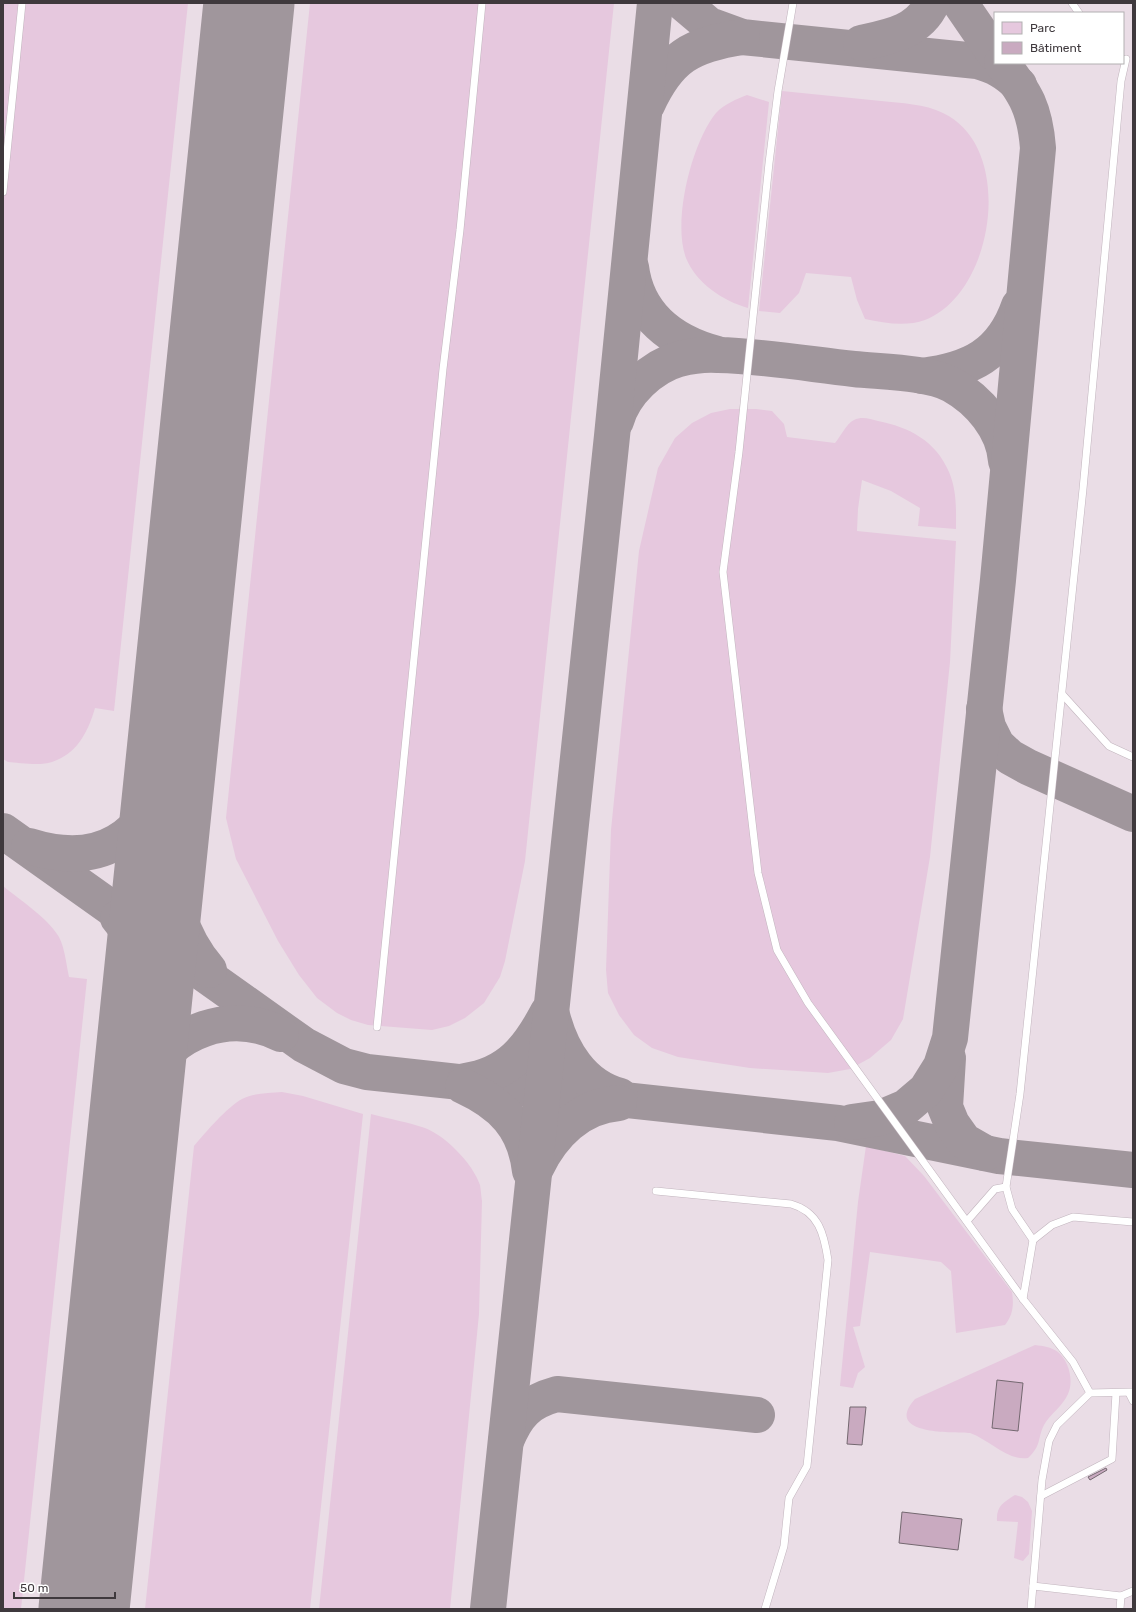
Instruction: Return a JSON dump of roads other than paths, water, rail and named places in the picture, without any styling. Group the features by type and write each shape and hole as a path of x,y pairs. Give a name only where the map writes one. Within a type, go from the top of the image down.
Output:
{"lane":[{"path":"3,192 22,3"},
{"path":"377,1027 443,369 460,230 482,3"},
{"path":"793,3 778,91 768,163 739,452 723,572 758,873 777,950 808,1003 1023,1299 1073,1362 1090,1394"},
{"path":"1072,3 1079,12"},
{"path":"1034,1240 1012,1210 1006,1187 1020,1094 1084,481 1120,89 1127,58"},
{"path":"1062,694 1109,746 1133,757"},
{"path":"967,1221 995,1190 1006,1187"},
{"path":"656,1191 791,1204 803,1207 812,1215 825,1240 828,1260 807,1466 789,1498 784,1546 765,1609"},
{"path":"1023,1299 1034,1240 1052,1225 1073,1217 1133,1222"},
{"path":"1031,1609 1041,1496 1049,1441 1057,1425 1090,1394 1131,1392 1133,1401"},
{"path":"1041,1496 1112,1459 1116,1393"},
{"path":"1033,1586 1121,1596 1133,1591"},
{"path":"1120,1609 1121,1596"}]}
